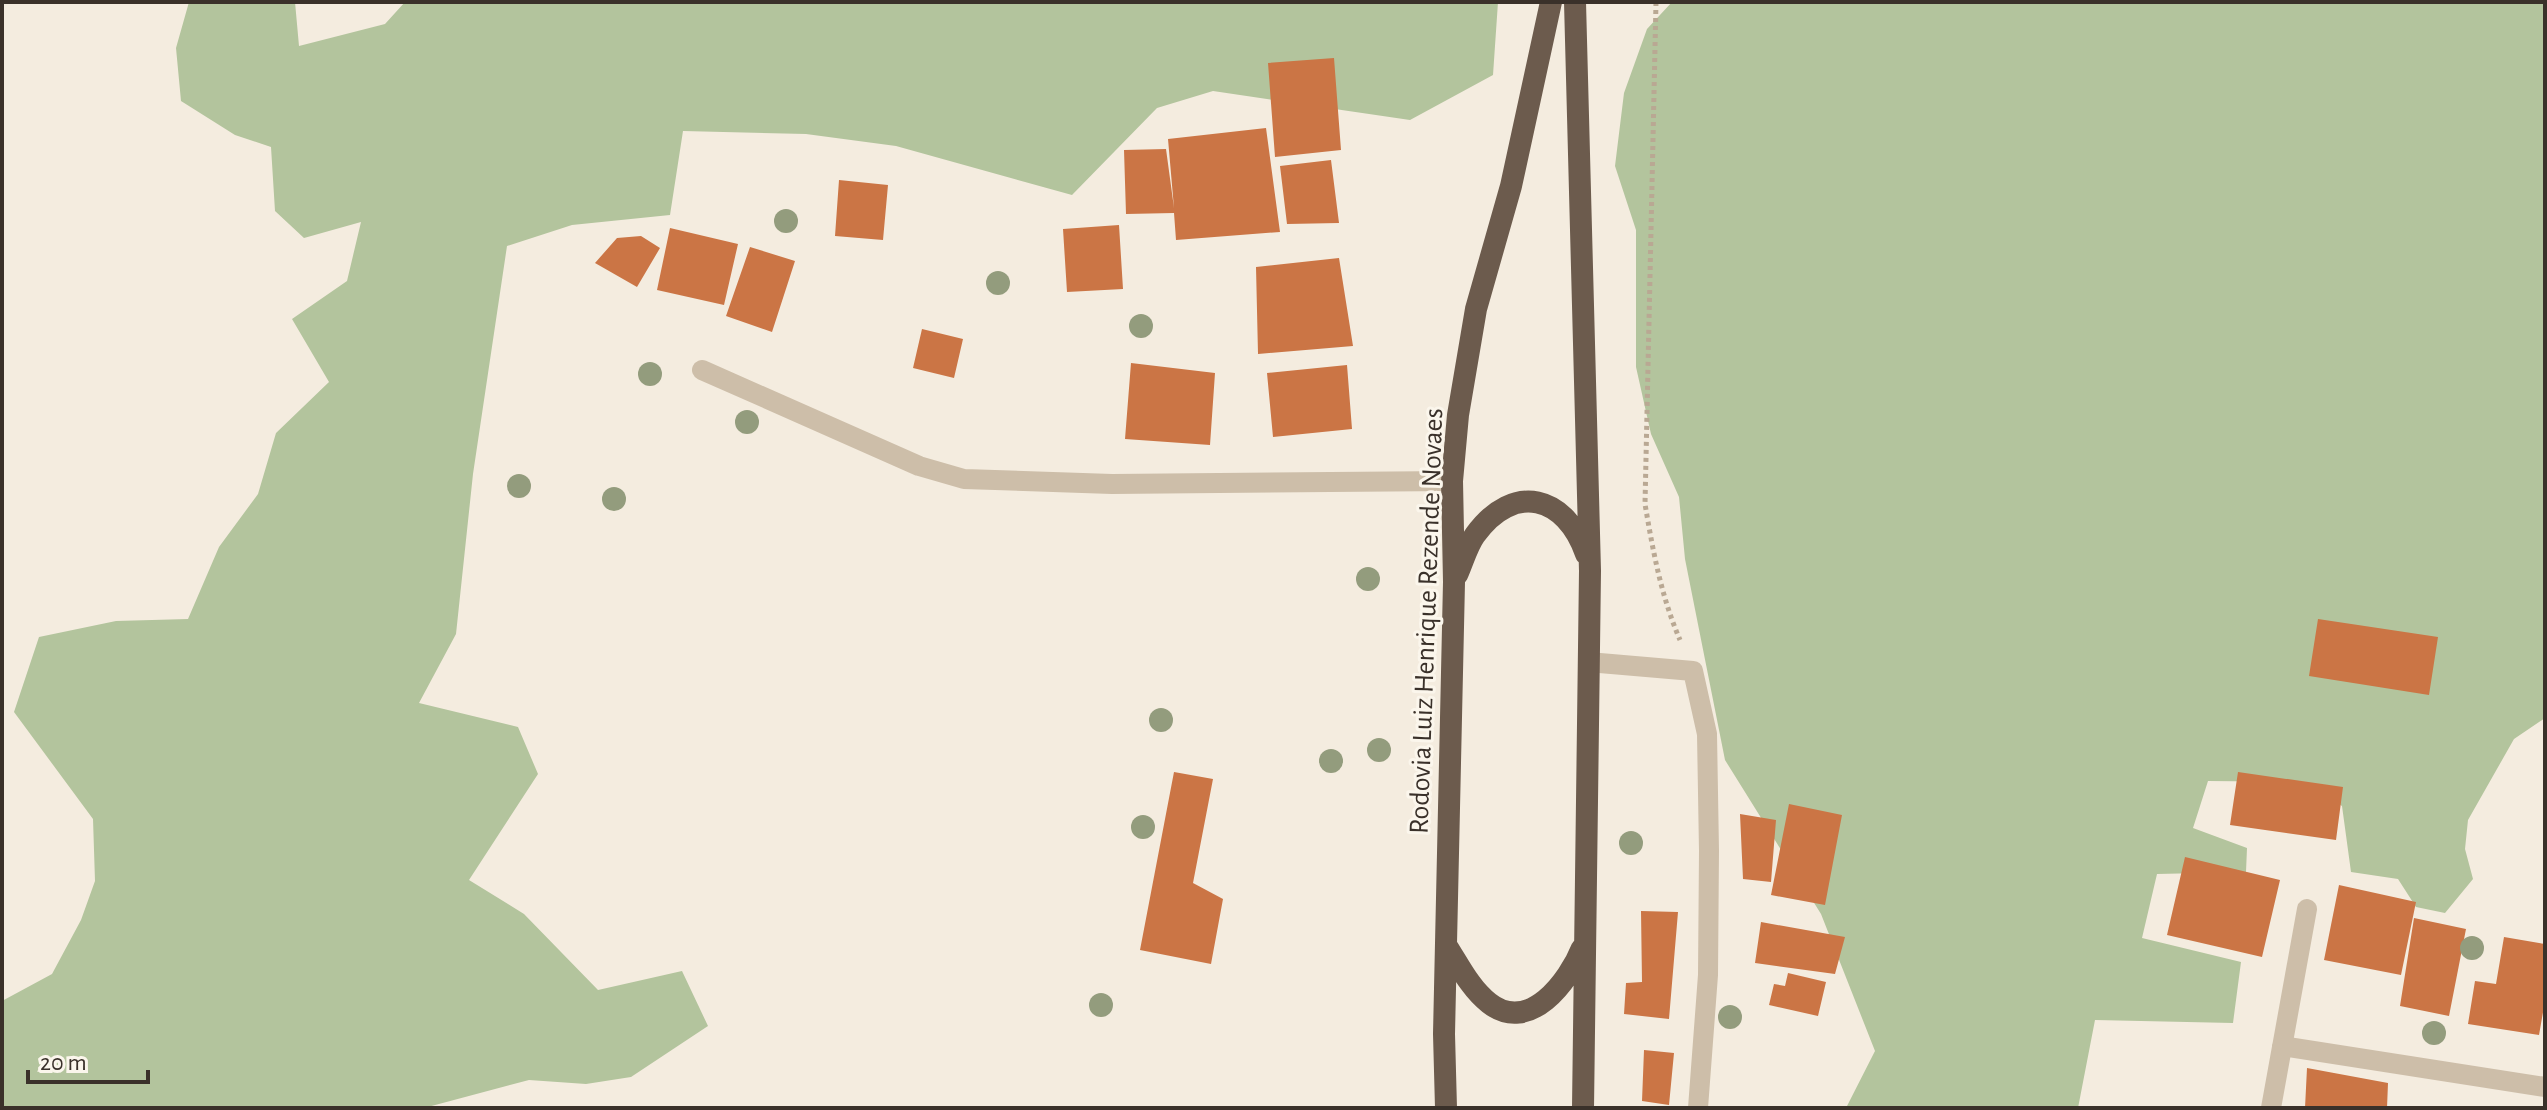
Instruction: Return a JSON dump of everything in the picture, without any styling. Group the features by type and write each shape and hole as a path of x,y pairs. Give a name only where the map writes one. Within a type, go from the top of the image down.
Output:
{"highway":[{"name":"Rodovia Luiz Henrique Rezende Novaes","path":"1446,1108 1444,1034 1454,582 1452,481 1458,415 1476,309 1515,170 1551,2"},
{"path":"1575,2 1590,571 1583,1108"},
{"path":"1454,582 1474,536 1508,505 1527,501 1549,506 1568,520 1586,552 1590,571"},
{"path":"1448,948 1472,986 1491,1006 1512,1013 1533,1008 1561,987 1586,938"}],"street":[{"path":"702,370 919,466 964,479 1112,484 1452,481"},
{"path":"1588,662 1693,671 1707,734 1709,851 1708,975 1698,1108"},
{"path":"2271,1108 2307,909"},
{"path":"2282,1046 2545,1087"}],"path":[{"path":"1656,2 1645,504 1655,561 1670,616 1693,671"}],"green space":[{"path":"189,2 295,2 299,46 385,24 405,2 1498,2 1493,75 1410,120 1213,91 1157,108 1072,195 896,146 806,134 683,131 670,215 572,225 507,246 473,474 456,634 419,703 518,727 538,774 469,880 524,914 598,990 682,971 708,1026 631,1077 586,1084 529,1080 424,1108 2,1108 2,1001 52,974 81,920 95,881 93,819 14,712 39,637 116,621 188,619 219,547 258,494 276,433 329,382 292,319 347,281 361,222 304,238 275,211 271,147 235,135 181,101 176,48"},
{"path":"1672,2 2545,2 2545,718 2514,739 2468,820 2465,849 2473,879 2445,913 2416,907 2398,879 2351,872 2342,806 2303,782 2208,781 2193,828 2247,848 2246,872 2157,874 2142,938 2241,962 2233,1023 2095,1020 2078,1108 1846,1108 1875,1051 1821,914 1725,760 1685,559 1679,497 1651,434 1636,367 1636,230 1615,166 1624,93 1647,29"}],"building":[{"path":"1334,58 1341,150 1275,157 1268,63"},
{"path":"1266,128 1280,232 1176,240 1174,213 1126,214 1124,150 1166,149 1174,208 1168,139"},
{"path":"1331,160 1339,223 1287,224 1280,166"},
{"path":"839,180 888,185 883,240 835,236"},
{"path":"1119,225 1123,289 1067,292 1063,229"},
{"path":"670,228 738,244 724,305 657,290"},
{"path":"641,236 660,248 637,287 595,263 617,238"},
{"path":"750,247 795,261 772,332 726,316"},
{"path":"1339,258 1353,346 1258,354 1256,267"},
{"path":"922,329 963,339 954,378 913,368"},
{"path":"1131,363 1215,373 1210,445 1125,439"},
{"path":"1347,365 1352,429 1273,437 1267,373"},
{"path":"2318,619 2438,637 2429,695 2309,676"},
{"path":"1174,772 1213,779 1193,883 1223,899 1211,964 1140,950"},
{"path":"2238,772 2343,787 2336,840 2230,825"},
{"path":"1789,804 1842,815 1825,905 1771,895"},
{"path":"1740,814 1776,820 1771,882 1743,879"},
{"path":"2185,857 2280,880 2262,957 2167,935"},
{"path":"2339,885 2416,902 2401,975 2324,960"},
{"path":"1641,911 1678,912 1669,1019 1624,1014 1626,983 1642,982"},
{"path":"2414,918 2466,929 2449,1016 2400,1006"},
{"path":"1761,922 1845,937 1835,974 1755,963"},
{"path":"2504,937 2545,944 2545,1001 2539,1035 2468,1024 2475,981 2496,984"},
{"path":"1788,973 1826,982 1818,1016 1769,1005 1774,984 1785,986"},
{"path":"1644,1050 1674,1053 1669,1105 1642,1101"},
{"path":"2307,1068 2388,1083 2387,1108 2305,1108"}]}
